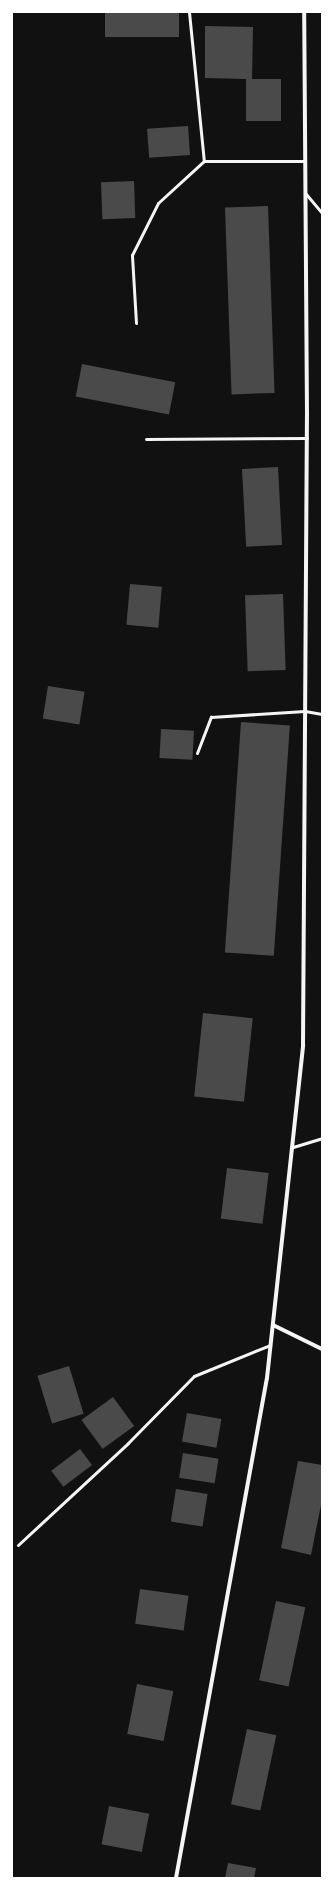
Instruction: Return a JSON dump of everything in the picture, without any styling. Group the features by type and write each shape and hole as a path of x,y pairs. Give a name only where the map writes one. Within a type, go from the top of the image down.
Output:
{"street":[{"path":"176,1878 267,1378 304,1045 307,438 304,12"},
{"path":"273,1324 322,1349"}],"lane":[{"path":"189,12 204,161"},
{"path":"136,323 132,256 158,203 204,161 305,161"},
{"path":"306,194 322,213"},
{"path":"146,440 307,438"},
{"path":"197,753 211,717 305,711 322,714"},
{"path":"292,1147 322,1138"},
{"path":"18,1545 128,1443 194,1376 270,1345"}],"building":[{"path":"105,12 179,12 179,37 105,37"},
{"path":"205,26 253,27 252,79 281,79 281,121 246,121 246,79 205,78"},
{"path":"188,126 190,155 149,158 147,129"},
{"path":"134,181 135,218 102,219 101,182"},
{"path":"268,206 275,393 232,394 225,208"},
{"path":"82,364 175,382 169,415 76,396"},
{"path":"278,467 282,545 246,547 242,469"},
{"path":"130,584 162,587 158,628 126,625"},
{"path":"283,594 286,670 248,671 245,595"},
{"path":"48,686 85,692 79,724 43,719"},
{"path":"241,722 290,725 274,956 225,952"},
{"path":"161,729 194,731 192,760 159,758"},
{"path":"203,1013 253,1018 244,1102 194,1097"},
{"path":"227,1168 269,1173 262,1224 221,1219"},
{"path":"69,1366 84,1414 52,1423 37,1376"},
{"path":"113,1397 134,1426 103,1449 81,1420"},
{"path":"187,1413 221,1419 216,1448 182,1442"},
{"path":"80,1449 92,1465 63,1487 51,1471"},
{"path":"183,1453 219,1459 215,1483 179,1478"},
{"path":"298,1461 322,1465 322,1500 311,1555 281,1548"},
{"path":"176,1489 208,1494 202,1527 171,1522"},
{"path":"140,1589 189,1596 184,1630 135,1624"},
{"path":"276,1601 305,1607 289,1686 259,1680"},
{"path":"137,1684 173,1691 164,1741 127,1734"},
{"path":"247,1729 276,1735 260,1811 231,1804"},
{"path":"109,1806 149,1814 142,1852 102,1844"},
{"path":"228,1863 256,1868 254,1878 225,1878"}]}
